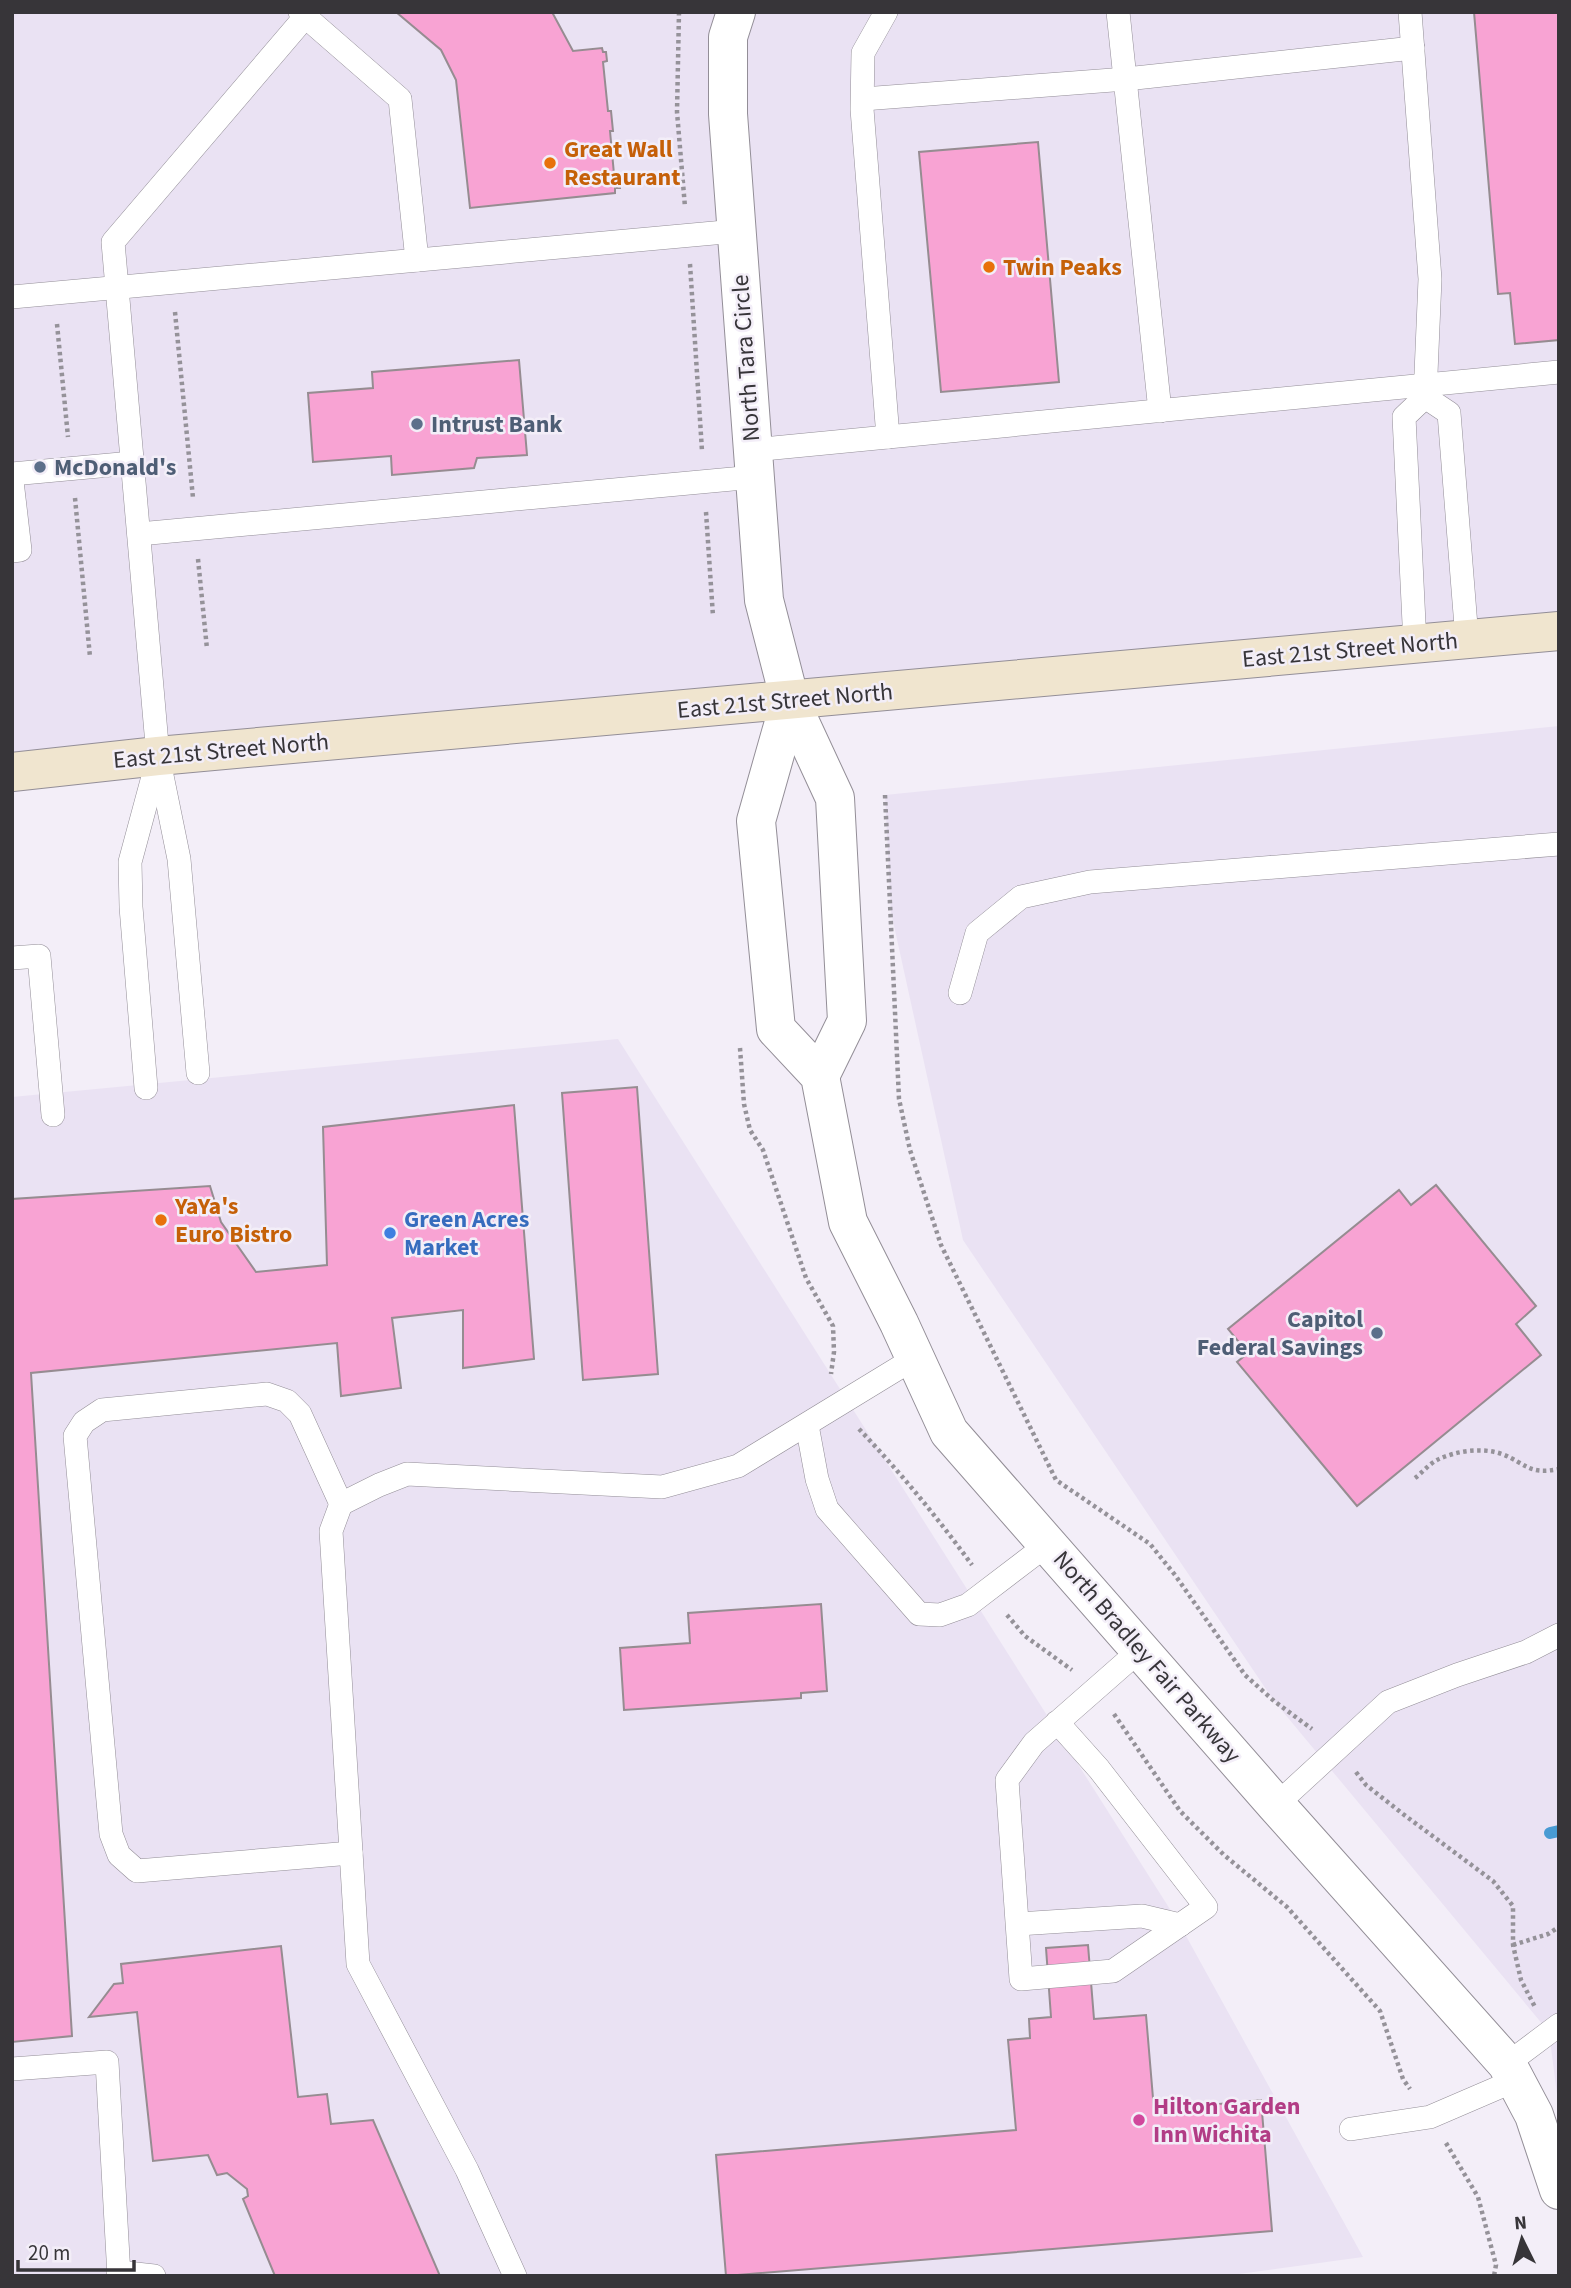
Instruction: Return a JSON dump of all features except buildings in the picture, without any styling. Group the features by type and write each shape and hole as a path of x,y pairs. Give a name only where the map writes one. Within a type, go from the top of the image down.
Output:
{"main road":[{"name":"East 21st Street North","path":"12,772 159,756 1559,631"}],"street":[{"name":"North Tara Circle","path":"736,12 728,37 728,114 753,463 764,600 790,701"},
{"path":"790,701 835,798 847,1021 820,1076 776,1029 756,821 790,701"},
{"name":"North Bradley Fair Parkway","path":"820,1076 848,1222 950,1432 1512,2072 1534,2115 1559,2190"}],"lane":[{"path":"886,12 863,52 863,99 888,437"},
{"path":"1118,12 1160,411"},
{"path":"1410,12 1430,279 1425,390 1404,417 1415,644"},
{"path":"198,1073 179,859 159,756 113,242 302,14 400,99 417,260"},
{"path":"863,99 1126,79 1413,48"},
{"path":"12,297 736,231"},
{"path":"139,534 704,481 753,463 888,437 1160,411 1425,390 1559,372"},
{"path":"1425,390 1449,413 1467,639"},
{"path":"12,474 132,463"},
{"path":"12,481 20,550 12,551"},
{"path":"146,1088 131,907 130,862 159,756"},
{"path":"960,993 977,933 1021,897 1090,882 1559,844"},
{"path":"12,958 39,956 53,1115"},
{"path":"515,2276 467,2170 358,1964 331,1531 341,1504 407,1474 662,1487 738,1466 915,1358"},
{"path":"341,1504 300,1414 287,1401 267,1394 102,1410 84,1422 75,1436 111,1833 119,1855 137,1871 351,1853"},
{"path":"807,1425 817,1479 827,1509 919,1614 940,1615 968,1605 1048,1544"},
{"path":"1276,1805 1388,1702 1526,1652 1559,1635"},
{"path":"1057,1722 1099,1769 1206,1907 1113,1971 1021,1979 1007,1780 1034,1743 1057,1722 1140,1650"},
{"path":"1018,1924 1142,1916 1180,1925"},
{"path":"1351,2129 1430,2117 1512,2072 1554,2029"},
{"path":"12,2070 107,2062 119,2274 154,2276"}],"path":[{"path":"679,12 677,112 713,616"},
{"path":"174,302 207,649"},
{"path":"885,795 899,1099 910,1150 941,1245 1056,1480 1150,1544 1245,1675 1274,1701 1337,1748 1366,1785 1493,1881 1513,1906 1513,1945 1521,1980 1554,2029"},
{"path":"1415,1478 1436,1461 1469,1450 1501,1454 1524,1467 1542,1472 1559,1469"},
{"path":"1513,1945 1548,1934 1559,1927"},
{"path":"1430,2117 1478,2197 1496,2265 1494,2276"}],"shaded area":[{"path":"12,12 1559,12 1559,631 12,765"},
{"path":"1559,726 1559,2110 1549,2032 1274,1701 963,1240 891,912 885,795"},
{"path":"618,1039 1180,1925 1363,2257 1224,2276 12,2276 12,1097"}],"waterway":[{"path":"1550,1833 1559,1831"}],"place":[{"name":"Great Wall Restaurant","path":"550,163"},
{"name":"Twin Peaks","path":"989,267"},
{"name":"Intrust Bank","path":"417,424"},
{"name":"McDonald's","path":"40,467"},
{"name":"YaYa's Euro Bistro","path":"161,1220"},
{"name":"Green Acres Market","path":"390,1233"},
{"name":"Capitol Federal Savings","path":"1377,1333"},
{"name":"Hilton Garden Inn Wichita","path":"1139,2120"}]}
